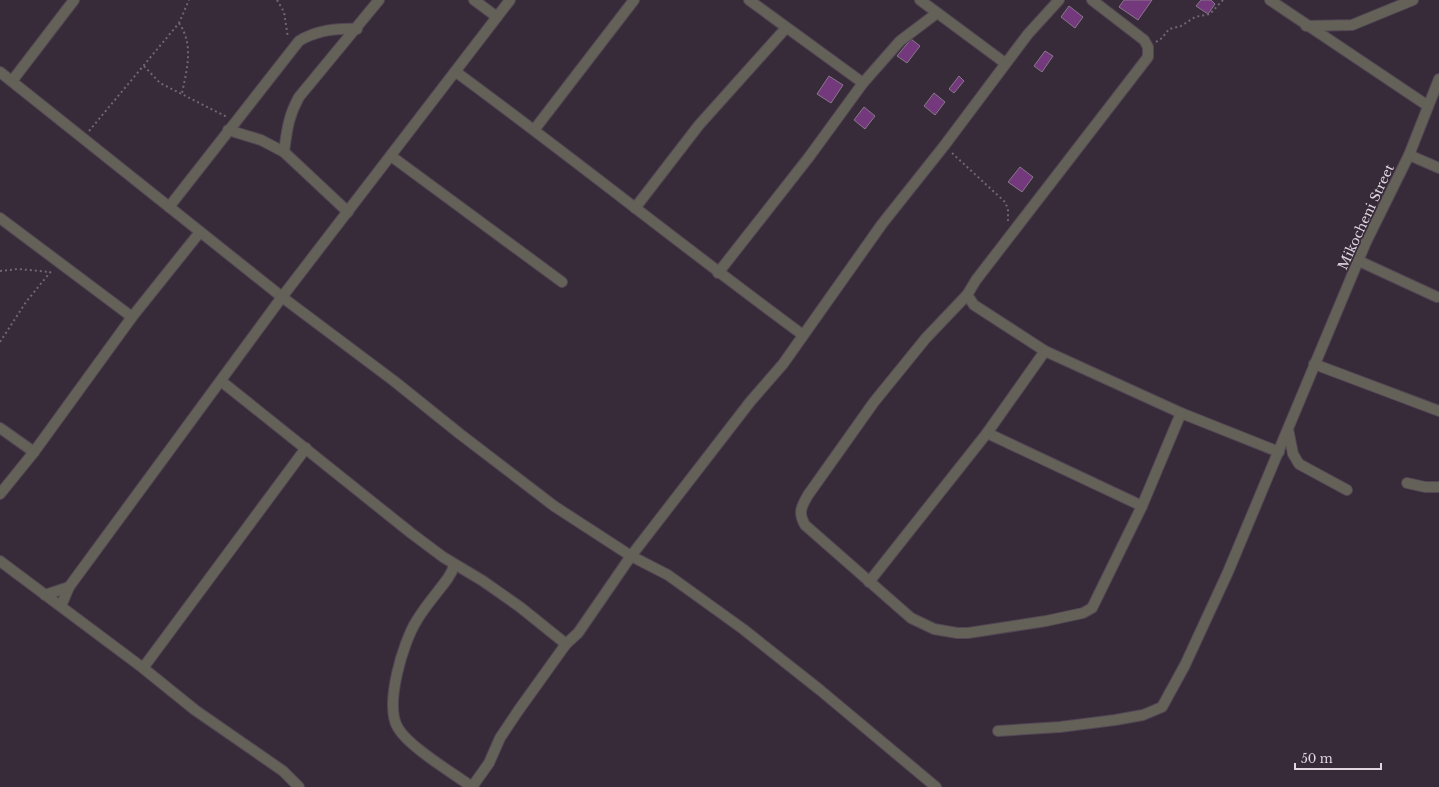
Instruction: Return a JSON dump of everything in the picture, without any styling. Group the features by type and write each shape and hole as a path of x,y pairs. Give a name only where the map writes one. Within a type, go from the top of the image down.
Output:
{"street":[{"path":"12,82 74,0"},
{"path":"284,152 288,122 291,112 299,97 357,29 379,0"},
{"path":"474,0 497,17"},
{"path":"61,606 69,587 282,297 510,0"},
{"path":"534,130 634,0"},
{"path":"749,0 863,83"},
{"path":"920,0 1005,63"},
{"path":"454,564 448,578 412,629 395,683 392,702 394,719 398,730 414,745 472,787 489,763 503,733 566,644 578,633 631,556 750,402 783,364 882,224 944,146 1005,63 1028,34 1059,0"},
{"path":"1092,0 1139,36 1148,47 1148,57 976,280 967,295 926,338 874,402 808,495 800,510 801,518 805,525 911,618 934,629 945,632 968,633 1046,621 1083,613 1089,611 1095,605 1142,506 1181,413"},
{"path":"1270,0 1306,26 1428,106"},
{"path":"1306,26 1352,25 1413,0"},
{"path":"718,273 809,157 863,83 900,41 937,14"},
{"path":"168,207 299,41 316,32 342,28 357,29"},
{"path":"635,208 699,125 786,28"},
{"path":"0,72 282,297 394,381 554,506 631,556 668,575 743,629 820,690 936,787"},
{"path":"456,72 534,130 718,273 803,335"},
{"name":"Mikocheni Street","path":"998,731 1060,727 1115,720 1143,715 1162,707 1185,665 1225,579 1366,242 1409,155 1439,79"},
{"path":"232,126 284,152 348,212"},
{"path":"1409,155 1439,168"},
{"path":"391,156 562,282"},
{"path":"0,218 132,317"},
{"path":"0,494 34,452 132,317 200,232"},
{"path":"1359,261 1437,297"},
{"path":"967,295 974,305 1045,351 1181,413 1279,452"},
{"path":"869,582 987,433 1045,351"},
{"path":"1314,364 1439,411"},
{"path":"221,381 411,533 454,564 483,581 520,607 566,644"},
{"path":"0,428 34,452"},
{"path":"1288,430 1293,454 1299,464 1347,490"},
{"path":"987,433 1142,506"},
{"path":"143,668 306,448"},
{"path":"1407,483 1425,487 1439,487"},
{"path":"0,561 143,668 195,710 282,771 299,787"},
{"path":"45,594 69,587"}],"path":[{"path":"83,138 179,23 189,0"},
{"path":"277,0 284,12 290,53"},
{"path":"1148,47 1162,38 1169,29 1180,26 1195,17 1210,14 1223,0"},
{"path":"179,23 186,37 189,56 182,93"},
{"path":"144,66 160,83 182,93 232,126"},
{"path":"944,146 1005,202 1008,209 1007,240"},
{"path":"0,342 26,302 59,262"},
{"path":"0,271 18,269 50,272"}],"building":[{"path":"1124,0 1152,0 1138,20 1119,7"},
{"path":"1201,0 1211,0 1215,4 1208,14 1196,6"},
{"path":"1069,6 1083,17 1075,28 1061,17"},
{"path":"911,39 920,46 907,63 897,56"},
{"path":"1045,51 1053,56 1042,72 1034,66"},
{"path":"829,76 843,85 831,103 817,94"},
{"path":"959,76 964,81 954,93 949,89"},
{"path":"934,93 945,102 935,115 924,106"},
{"path":"864,107 875,116 865,129 854,120"},
{"path":"1020,167 1033,177 1022,192 1008,182"}]}
